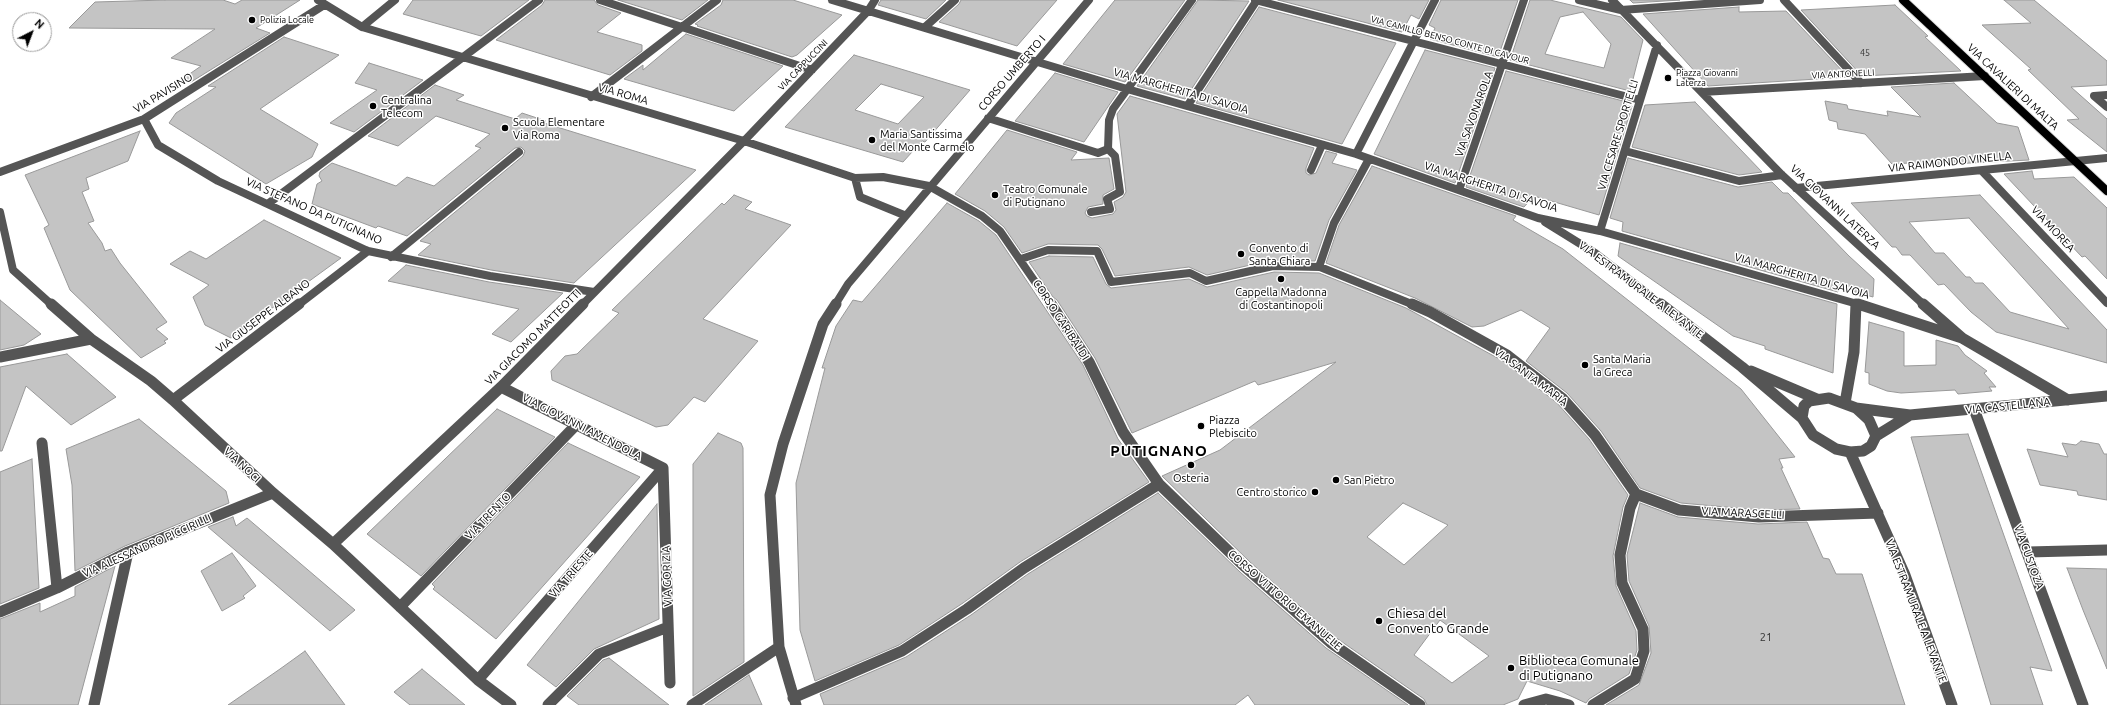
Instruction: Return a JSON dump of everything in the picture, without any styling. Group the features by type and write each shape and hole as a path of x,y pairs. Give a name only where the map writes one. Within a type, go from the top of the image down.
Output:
{"main road":[{"name":"VIA CAVALIERI DI MALTA","path":"1903,0 2107,191"}],"street":[{"path":"362,27 395,0"},
{"path":"269,203 463,59 539,0"},
{"path":"600,0 812,70"},
{"path":"591,97 717,0"},
{"name":"VIA MARGHERITA DI SAVOIA","path":"832,0 1127,89 1188,105 1356,154 1538,218 1600,231 1856,303 1962,338"},
{"name":"VIA CAPPUCCINI","path":"744,141 868,10 875,0"},
{"path":"925,27 955,0"},
{"name":"CORSO UMBERTO I","path":"794,702 779,647 770,495 783,444 823,324 848,284 929,186 1089,0"},
{"path":"1108,149 1109,120 1113,109 1192,0"},
{"path":"1188,105 1256,0"},
{"name":"VIA CAMILLO BENSO CONTE DI CAVOUR","path":"1256,0 1640,100"},
{"path":"1356,154 1435,0"},
{"name":"VIA SAVONAROLA","path":"1459,190 1504,64 1524,0"},
{"path":"1579,0 1621,10 1760,0"},
{"name":"VIA GIOVANNI LATERZA","path":"1612,0 1782,175 1962,338 2068,400"},
{"path":"1784,0 1861,83"},
{"name":"VIA ROMA","path":"321,2 362,27 463,59 744,141 855,178 883,177 929,186"},
{"name":"VIA PAVISINO","path":"0,172 144,119 321,2"},
{"name":"VIA CESARE SPORTELLI","path":"1600,231 1656,45"},
{"name":"VIA ANTONELLI","path":"1702,92 1985,76"},
{"path":"2107,96 2094,96 2107,107"},
{"path":"988,118 1098,153 1108,149"},
{"name":"VIA STEFANO DA PUTIGNANO","path":"144,119 158,145 218,181 269,203 368,251 391,257 490,276 594,292"},
{"name":"VIA GIACOMO MATTEOTTI","path":"333,544 501,386 744,141"},
{"path":"1311,170 1322,145"},
{"path":"1091,212 1110,209 1107,199 1120,192 1116,156 1108,149"},
{"path":"1625,151 1739,181 1782,175"},
{"path":"391,257 520,152"},
{"name":"VIA RAIMONDO VINELLA","path":"1796,188 2107,158"},
{"path":"1319,267 1334,223 1369,159"},
{"name":"VIA MOREA","path":"1982,171 2107,303"},
{"path":"855,178 860,197 904,216"},
{"name":"CORSO GARIBALDI","path":"929,186 982,216 1000,231 1021,259 1089,362 1123,432 1159,484"},
{"name":"VIA NOCI","path":"0,212 13,270 91,338 173,400 273,493 333,544 478,680 511,705"},
{"name":"VIA ESTRAMURALE A LEVANTE","path":"1538,218 1595,253 1742,367 1802,418"},
{"name":"VIA SANTA MARIA","path":"1021,259 1048,250 1096,251 1110,282 1190,273 1206,281 1274,266 1319,267 1395,296 1430,312 1507,355 1562,398 1595,435 1636,494"},
{"name":"VIA GIUSEPPE ALBANO","path":"173,400 368,251"},
{"path":"1845,403 1854,352 1856,303"},
{"path":"0,357 91,338"},
{"name":"VIA ESTRAMURALE A LEVANTE","path":"1742,367 1817,399"},
{"name":"VIA GIOVANNI AMENDOLA","path":"501,386 663,468"},
{"path":"1829,398 1845,403 1856,408 1869,420 1876,436 1872,446 1863,451 1850,452 1824,443 1813,435 1802,418 1804,406 1809,401 1829,398"},
{"name":"VIA CASTELLANA","path":"1856,408 1910,415 2068,400 2105,399"},
{"name":"VIA CUSTOZA","path":"1974,409 2028,552 2082,705"},
{"name":"VIA CASTELLANA","path":"1876,436 1910,415"},
{"name":"VIA TRENTO","path":"400,607 577,424"},
{"path":"42,443 57,588"},
{"name":"VIA ESTRAMURALE A LEVANTE","path":"1850,452 1905,575 1952,705"},
{"name":"VIA GORIZIA","path":"663,468 670,683"},
{"name":"VIA TRIESTE","path":"478,680 663,468"},
{"path":"794,702 902,651 967,609 1024,568 1159,484"},
{"name":"CORSO VITTORIO EMANUELE","path":"1159,484 1245,567 1331,643 1420,705"},
{"name":"VIA ALESSANDRO PICCIRILLI","path":"0,612 57,588 128,552 273,493"},
{"path":"1593,705 1635,679 1644,651 1643,629 1622,583 1620,555 1630,508 1636,494"},
{"name":"VIA MARASCELLI","path":"1636,494 1680,510 1744,515 1878,513"},
{"path":"2028,552 2107,550"},
{"path":"94,705 128,552"},
{"path":"548,705 599,654 668,627"},
{"path":"692,705 779,647"},
{"path":"1524,705 1546,699 1569,705"}],"building":[{"path":"223,0 235,4 242,0 300,0 256,28 270,33 191,82 181,80 201,66 171,58 215,29 69,28 95,2"},
{"path":"413,0 529,0 481,36 403,14"},
{"path":"545,0 594,0 598,5 621,13 597,32 642,45 642,51 610,75 496,40 542,5"},
{"path":"618,0 708,0 682,20"},
{"path":"723,0 793,0 842,15 797,55 792,57 697,26 698,25 695,24 721,5"},
{"path":"881,0 946,0 926,19 878,5"},
{"path":"961,0 1057,0 1017,46 939,22 959,4"},
{"path":"1115,0 1185,0 1125,82 1063,64"},
{"path":"1198,0 1249,1 1185,99 1137,86"},
{"path":"1278,0 1429,0 1419,19 1411,15 1402,32"},
{"path":"1441,0 1518,0 1498,57 1430,39 1435,28 1429,25"},
{"path":"1530,0 1550,0 1621,17 1643,40 1630,91 1510,60","holes":["1583,12 1611,44 1604,68 1545,54 1560,17"]},
{"path":"1630,0 1680,0 1633,3"},
{"path":"2004,0 2034,0 2107,61 2107,85 2071,87 2107,119 2107,152 2067,120 2079,119 2028,70 2031,69 1982,25 2031,23"},
{"path":"1895,5 1928,36 1925,37 1961,71 1862,76 1801,10"},
{"path":"1259,7 1396,43 1342,144 1196,103"},
{"path":"1739,7 1739,12 1786,11 1848,77 1708,86 1643,14"},
{"path":"686,34 783,66 734,111 624,79 643,65 643,70"},
{"path":"284,37 339,55 260,109 318,144 312,157 266,184 169,123 176,113 216,87 208,86"},
{"path":"1425,50 1495,68 1455,183 1374,154"},
{"path":"854,55 970,90 925,142 922,141 903,162 785,127","holes":["881,84 924,97 898,124 855,110"]},
{"name":"Centralina Telecom","path":"369,63 423,80 354,132 330,123 377,90 355,83"},
{"path":"1506,71 1627,102 1626,106 1632,106 1599,215 1534,196 1524,207 1466,187"},
{"path":"1055,73 1118,92 1084,142 1015,121"},
{"path":"1954,83 1997,123 2018,127 2029,160 1911,166 1909,163 1892,164 1865,134 1838,129 1837,122 1829,120 1825,101 1847,105 1848,109 1888,116 1887,111 1921,117 1891,87"},
{"path":"435,85 464,95 456,100 515,119 522,113 546,121 544,123 696,170 574,283 491,270 418,255 431,244 420,241 523,156 525,151 521,147 515,148 407,236 378,226 376,228 312,204 317,184 322,181 319,176 320,172 332,163 396,186 407,177 434,186 481,148 475,146 490,134 436,116 398,146 368,136"},
{"path":"1130,96 1314,148 1306,168 1306,173 1309,175 1316,173 1326,151 1337,154 1332,163 1357,170 1329,220 1315,261 1272,260 1207,275 1189,267 1115,276 1102,249 1098,245 1048,244 1022,253 1004,227 985,211 955,194 1007,130 1077,152 1071,160 1109,158 1114,189 1103,195 1103,204 1088,207 1085,213 1087,216 1092,218 1113,214 1116,210 1114,202 1123,197 1126,192 1117,114"},
{"path":"1695,102 1762,172 1739,175 1632,147 1645,105"},
{"path":"140,131 128,161 86,178 89,189 82,192 94,221 88,223 102,243 105,251 111,249 120,263 167,322 156,329 168,339 164,341 166,343 141,358 70,290 44,228 49,225 25,175"},
{"path":"1628,158 1738,187 1772,182 1783,193 1788,193 1849,256 1874,279 1873,297 1838,287 1838,292 1622,231 1623,222 1610,218"},
{"path":"1372,166 1516,216 1513,220 1563,249 1741,389 1795,457 1779,459 1783,468 1781,468 1800,509 1759,510 1681,503 1640,488 1601,431 1567,393 1526,361 1550,328 1521,310 1484,326 1472,327 1415,298 1326,263 1339,225"},
{"path":"2032,171 2034,179 2074,177 2107,208 2107,279 2085,256 2082,257 2004,174"},
{"path":"734,195 752,202 745,209 791,225 703,319 758,341 705,402 694,397 668,425 656,427 552,380 551,371 565,356 577,354 619,313 612,310 722,203 724,205"},
{"path":"1980,195 2107,330 2107,363 1996,332 1971,312 1944,284 1938,285 1910,255 1902,255 1896,247 1892,247 1851,203","holes":["1969,218 2069,329 2010,312 1983,283 1975,283 1970,277 1966,277 1944,253 1935,253 1909,222"]},
{"path":"947,203 979,221 996,235 1083,365 1118,439 1149,482 1020,562 963,603 899,645 815,681 800,630 796,483 825,368 822,368 836,326 853,300 862,302"},
{"path":"264,220 341,258 231,338 205,325 193,297 209,285 170,264 190,251 206,259"},
{"path":"1620,243 1837,304 1833,373 1765,349 1765,346 1733,336 1618,256"},
{"path":"1049,256 1093,257 1106,284 1111,288 1189,279 1207,287 1274,272 1319,273 1406,308 1503,361 1557,403 1589,439 1628,495 1623,507 1613,556 1616,586 1636,631 1637,650 1629,674 1589,699 1586,703 1560,691 1527,681 1518,699 1503,705 1427,705 1424,699 1335,637 1250,562 1162,476 1220,450 1336,362 1258,385 1255,381 1132,433 1095,358 1057,300 1053,297 1029,262","holes":["1403,503 1448,525 1404,565 1367,537","1440,620 1489,656 1452,683 1414,655"]},
{"path":"406,265 489,282 563,293 511,342 492,334 519,309 388,281"},
{"path":"0,300 41,334 24,345 0,350"},
{"path":"1869,322 1904,332 1904,366 1936,365 1936,340 1958,346 1965,355 1987,371 1984,373 1996,387 1989,387 1992,391 1958,394 1955,390 1901,393 1887,391 1869,384 1869,373 1865,372"},
{"path":"67,354 116,397 71,425 26,386 2,451 0,451 0,367"},
{"path":"497,409 555,437 421,576 367,534"},
{"path":"139,419 226,491 229,503 125,546 75,571 72,485 66,449"},
{"path":"718,433 741,443 743,448 744,662 693,696 693,464"},
{"path":"1968,434 2052,671 2030,667 2043,705 1991,705 1911,437"},
{"path":"2081,441 2099,444 2104,454 2107,454 2107,500 2078,495 2077,491 2040,485 2027,449 2068,457 2062,443 2076,445"},
{"path":"568,443 640,477 496,639 433,589 435,587 432,584"},
{"path":"32,459 39,588 0,604 0,472"},
{"path":"1158,493 1240,572 1326,648 1408,705 1255,705 1248,695 1235,705 824,705 820,694 906,657 971,615 1028,574"},
{"path":"1640,503 1678,517 1758,524 1807,522 1823,558 1829,559 1836,574 1862,574 1905,705 1606,705 1639,685 1651,653 1649,626 1629,581 1627,555"},
{"path":"657,504 659,619 594,649 556,687 527,665"},
{"path":"233,517 236,526 247,518 355,610 330,631 208,527"},
{"path":"232,553 256,586 243,596 245,598 222,611 201,571"},
{"path":"115,566 78,705 0,705 0,619 40,603 40,612 75,596 75,587"},
{"path":"2067,568 2107,569 2107,669 2083,610"},
{"path":"305,651 345,705 228,705 280,669"},
{"path":"609,658 669,705 579,705 567,696 603,660"},
{"path":"422,669 465,705 410,705 394,692"},
{"path":"749,675 762,705 705,705"}],"place":[{"name":"Polizia Locale","path":"252,20"},
{"name":"Piazza Giovanni Laterza","path":"1668,78"},
{"name":"Centralina Telecom","path":"373,106"},
{"name":"Scuola Elementare Via Roma","path":"505,128"},
{"name":"Maria Santissima del Monte Carmelo","path":"872,140"},
{"name":"Teatro Comunale di Putignano","path":"995,195"},
{"name":"Convento di Santa Chiara","path":"1241,254"},
{"name":"Cappella Madonna di Costantinopoli","path":"1281,279"},
{"name":"Santa Maria la Greca","path":"1585,365"},
{"name":"Piazza Plebiscito","path":"1201,426"},
{"name":"Osteria","path":"1191,465"},
{"name":"San Pietro","path":"1336,480"},
{"name":"Centro storico","path":"1315,492"},
{"name":"Chiesa del Convento Grande","path":"1379,621"},
{"name":"Biblioteca Comunale di Putignano","path":"1511,668"}],"district":[{"name":"PUTIGNANO","path":"1159,451"}]}
